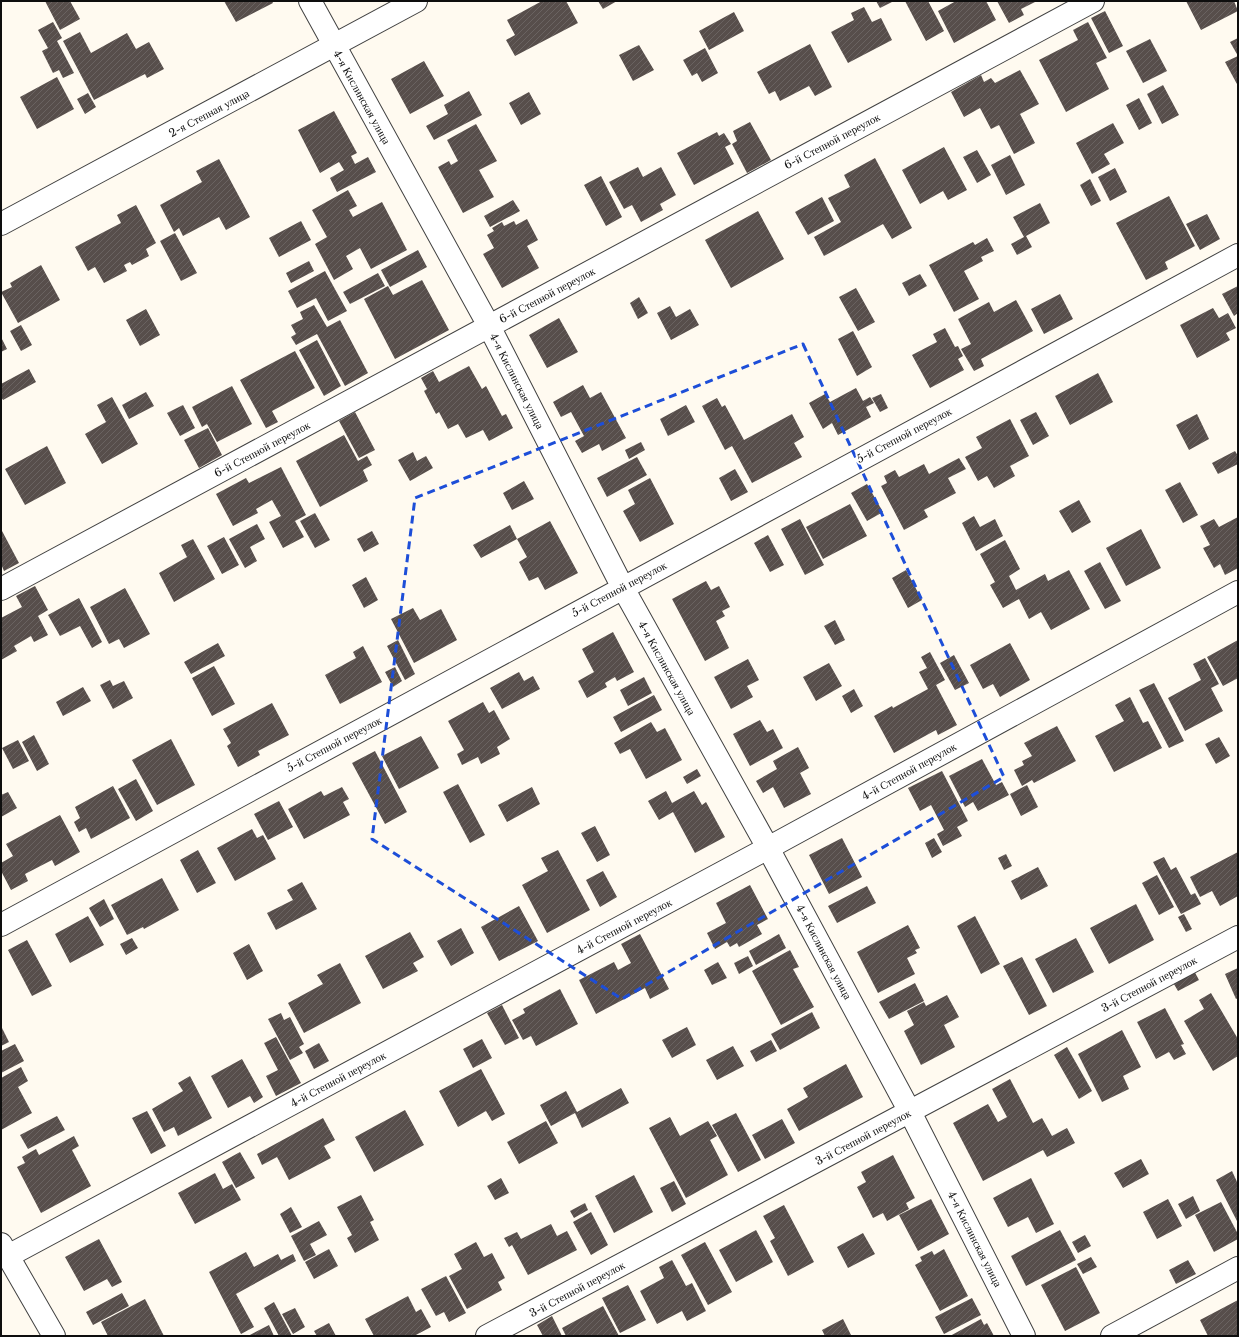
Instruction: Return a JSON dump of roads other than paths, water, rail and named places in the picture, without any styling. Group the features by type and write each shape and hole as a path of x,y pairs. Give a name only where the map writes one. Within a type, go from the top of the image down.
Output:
{"street":[{"name":"4-я Кислинская улица","path":"310,1 489,326 623,588 768,848 910,1112 1024,1336"},
{"name":"2-я Степная улица","path":"1,224 416,1"},
{"name":"6-й Степной переулок","path":"1,589 1093,1"},
{"name":"5-й Степной переулок","path":"1,924 1238,255"},
{"name":"4-й Степной переулок","path":"4,1250 768,848 1238,592"},
{"name":"3-й Степной переулок","path":"487,1336 1238,937"},
{"path":"4,1250 54,1336"},
{"path":"1112,1336 1238,1268"}]}
